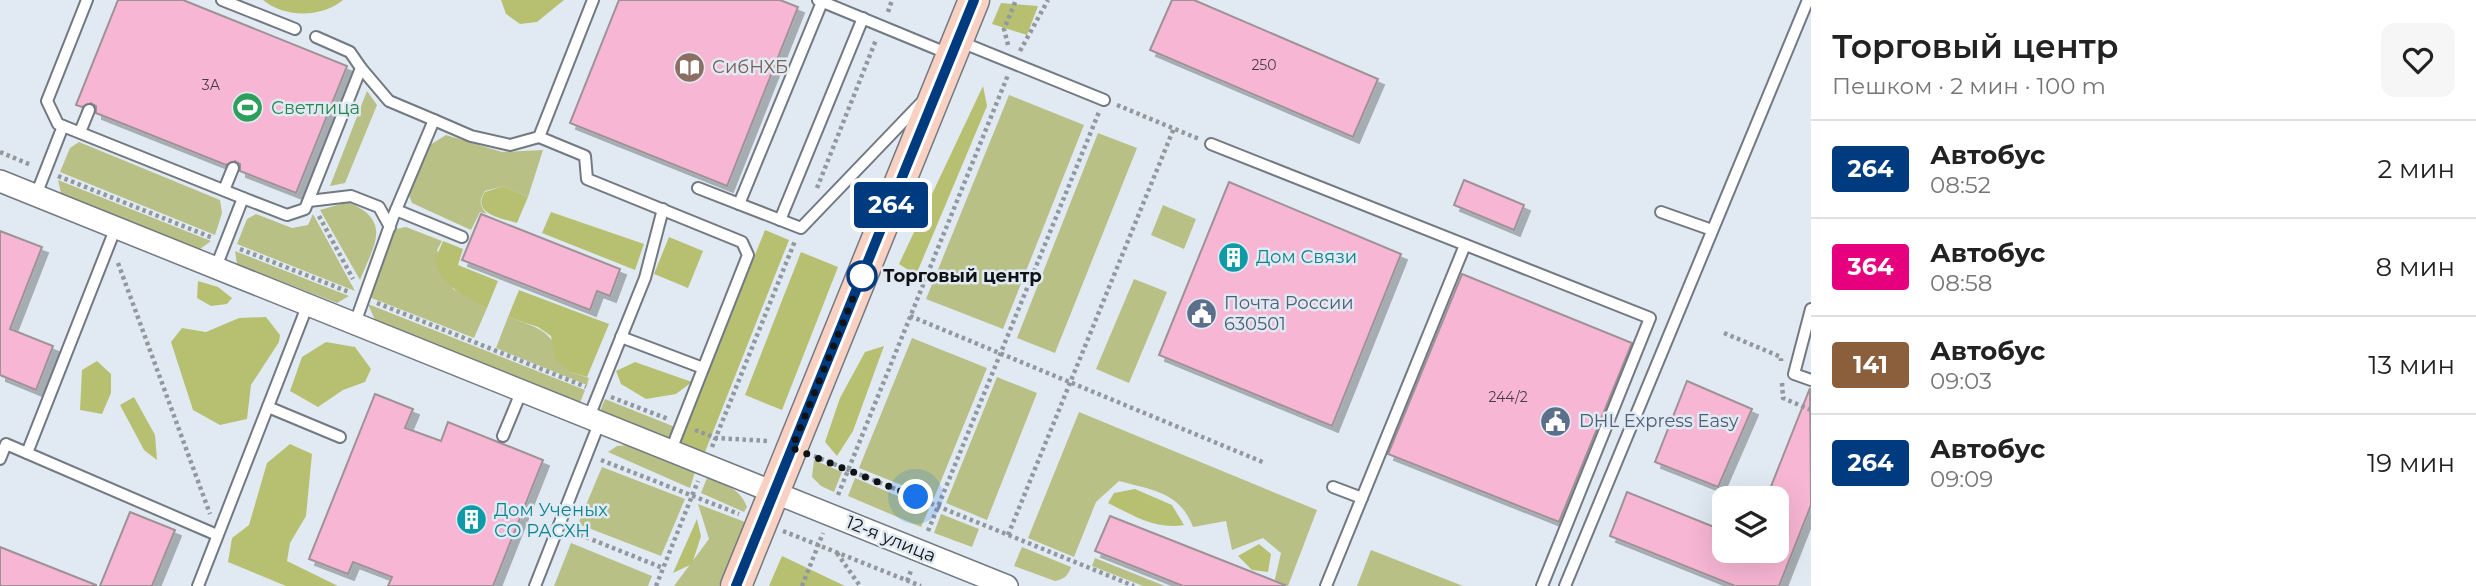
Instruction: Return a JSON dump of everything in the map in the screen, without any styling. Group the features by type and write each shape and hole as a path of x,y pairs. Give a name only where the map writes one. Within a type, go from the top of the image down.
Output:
{"main road":[{"path":"736,586 974,0"}],"street":[{"name":"12-я улица","path":"0,181 36,195 113,235 216,267 1007,586"}],"lane":[{"path":"88,0 47,101 58,124 287,215 306,209 361,68"},
{"path":"222,0 295,29"},
{"path":"539,137 593,0"},
{"path":"1565,586 1808,0"},
{"path":"739,204 820,1 882,26 954,48 1014,62 1104,100"},
{"path":"780,220 863,18"},
{"path":"316,37 350,52 389,101 471,136 510,145 539,137 585,156 587,178 741,242 748,255 671,450"},
{"path":"698,188 801,228 940,84"},
{"path":"80,132 89,110"},
{"path":"355,323 396,210 434,120"},
{"path":"36,195 63,126"},
{"path":"1212,144 1650,318 1542,586"},
{"path":"224,190 233,168"},
{"path":"309,201 351,197 379,207 390,227"},
{"path":"216,267 243,198"},
{"path":"535,586 559,526 621,337 645,278 663,209"},
{"path":"396,210 462,237"},
{"path":"1661,212 1712,230"},
{"path":"27,453 113,235"},
{"path":"1326,586 1465,245"},
{"path":"198,586 308,304"},
{"path":"1811,309 1794,374 1811,380"},
{"path":"621,337 703,368"},
{"path":"503,436 522,390"},
{"path":"268,407 340,437"},
{"path":"0,459 6,444 217,535"},
{"path":"1333,487 1362,498"}],"path":[{"path":"816,190 892,0"},
{"path":"1014,62 1004,29 1016,0"},
{"path":"802,586 1014,62 1048,0"},
{"path":"908,580 1104,100 1212,144"},
{"path":"1008,535 1174,128"},
{"path":"309,201 364,298"},
{"path":"656,586 801,228"},
{"path":"113,235 217,535"},
{"path":"910,316 1265,463"},
{"path":"1724,333 1781,357"},
{"path":"716,438 775,441 1134,586"},
{"path":"559,526 663,568"},
{"path":"836,552 860,586"}],"green space":[{"path":"263,0 343,0 324,10 303,14 282,10"},
{"path":"501,0 564,0 537,22 520,24 506,14"},
{"path":"1001,3 1038,6 1027,35 992,24"},
{"path":"983,86 987,106 916,275 899,264"},
{"path":"367,91 377,105 345,183 330,186"},
{"path":"1009,95 1084,125 1003,329 926,299"},
{"path":"1098,133 1137,148 1055,353 1017,338"},
{"path":"446,135 502,152 543,150 528,197 503,186 485,191 481,203 487,214 480,212 471,230 412,203 409,195 430,145"},
{"path":"79,142 220,200 222,213 215,235 60,172 70,148"},
{"path":"58,180 211,241 200,249 61,193"},
{"path":"503,186 528,197 517,223 490,214 482,205 485,192"},
{"path":"348,202 371,217 375,226 374,245 360,280 320,210"},
{"path":"1163,205 1196,219 1184,249 1151,235"},
{"path":"551,212 644,244 635,270 542,233"},
{"path":"256,214 292,228 308,225 313,214 355,291 237,244 247,219"},
{"path":"406,227 442,241 437,250 453,289 487,308 474,338 369,297 393,234 396,229"},
{"path":"765,230 789,240 705,452 680,442"},
{"path":"669,237 703,251 688,288 654,274"},
{"path":"443,241 463,249 458,265 498,281 487,308 462,295 443,277 435,260"},
{"path":"235,251 349,296 337,303 237,264"},
{"path":"801,252 838,267 782,410 745,395"},
{"path":"1134,279 1167,292 1129,383 1096,369"},
{"path":"198,281 218,287 232,298 227,304 211,306 197,298"},
{"path":"519,290 609,324 587,377 570,372 555,359 551,336 538,327 508,317"},
{"path":"368,304 585,390 580,403 375,320"},
{"path":"266,317 280,335 279,342 251,385 247,419 220,425 193,410 171,342 182,328 206,332 239,318"},
{"path":"508,317 533,326 547,335 570,372 589,378 587,385 496,348"},
{"path":"912,338 987,368 934,498 859,468"},
{"path":"326,342 355,347 371,369 365,382 343,390 318,407 290,391 302,357"},
{"path":"884,346 853,431 837,456 825,442 840,398 865,352"},
{"path":"97,361 111,374 111,393 102,414 80,410 82,370"},
{"path":"635,362 692,382 676,394 646,399 621,384 616,371"},
{"path":"997,377 1037,393 987,520 946,503"},
{"path":"134,397 155,435 157,460 144,450 120,405"},
{"path":"605,399 675,427 670,439 600,411"},
{"path":"1079,412 1317,510 1288,586 1274,583 1281,553 1263,538 1232,550 1226,521 1193,527 1181,506 1173,499 1153,490 1119,481 1096,502 1074,557 1028,538"},
{"path":"290,444 312,454 306,516 290,543 287,561 338,586 286,586 228,562 232,538 249,525 267,463"},
{"path":"628,445 695,472 690,488 608,452 617,446"},
{"path":"814,460 842,472 834,492 821,486 812,477"},
{"path":"602,467 685,499 661,556 578,524"},
{"path":"707,478 736,491 747,507 744,512 701,493"},
{"path":"855,478 929,509 921,527 848,496"},
{"path":"1135,489 1172,505 1184,525 1154,523 1108,503 1114,493"},
{"path":"698,504 745,522 719,586 674,586 709,539"},
{"path":"941,514 979,529 972,547 934,533"},
{"path":"697,519 701,536 692,564 673,573"},
{"path":"571,543 652,576 648,586 554,586"},
{"path":"1259,544 1271,554 1268,572 1252,570 1238,556"},
{"path":"1022,547 1071,567 1069,573 1055,581 1014,566"},
{"path":"1371,550 1463,586 1357,586"},
{"path":"782,556 845,586 769,586"},
{"path":"1095,558 1165,586 1143,586 1092,566"}],"building":[{"path":"118,0 183,0 347,66 296,193 240,171 240,164 235,161 226,165 96,113 96,106 91,103 82,107 76,105"},
{"name":"СибНХБ","path":"619,0 780,0 798,7 727,186 570,123"},
{"path":"1172,0 1194,0 1378,79 1353,137 1150,50"},
{"path":"1464,180 1524,205 1514,230 1454,205"},
{"name":"Дом Связи","path":"1229,182 1401,254 1332,426 1159,355"},
{"path":"481,214 620,269 610,296 597,291 590,310 462,260"},
{"path":"0,231 42,247 10,329 53,346 36,390 0,375"},
{"path":"1462,274 1632,343 1559,522 1388,454"},
{"path":"1687,381 1752,409 1718,486 1655,462"},
{"path":"1810,388 1811,505 1789,561 1789,486 1771,486"},
{"path":"375,394 413,409 405,428 441,441 448,422 543,460 493,586 388,586 392,577 353,562 348,574 309,559"},
{"path":"1627,492 1712,526 1712,563 1788,563 1779,586 1735,586 1610,536"},
{"path":"130,512 175,530 152,586 100,586"},
{"path":"1110,516 1285,585 1183,586 1095,551"},
{"path":"0,547 96,585 96,586 0,586"}],"bus line":[{"name":"264","path":"736,586 974,0"}],"place":[{"name":"СибНХБ","path":"689,67"},
{"name":"Светлица","path":"248,108"},
{"name":"Дом Связи","path":"1233,257"},
{"name":"Торговый центр","path":"862,276"},
{"name":"Почта России 630501","path":"1201,313"},
{"name":"DHL Express Easy","path":"1556,421"},
{"name":"Дом Ученых СО РАСХН","path":"471,520"}],"route":[{"path":"862,276 792,448 916,497"}]}
